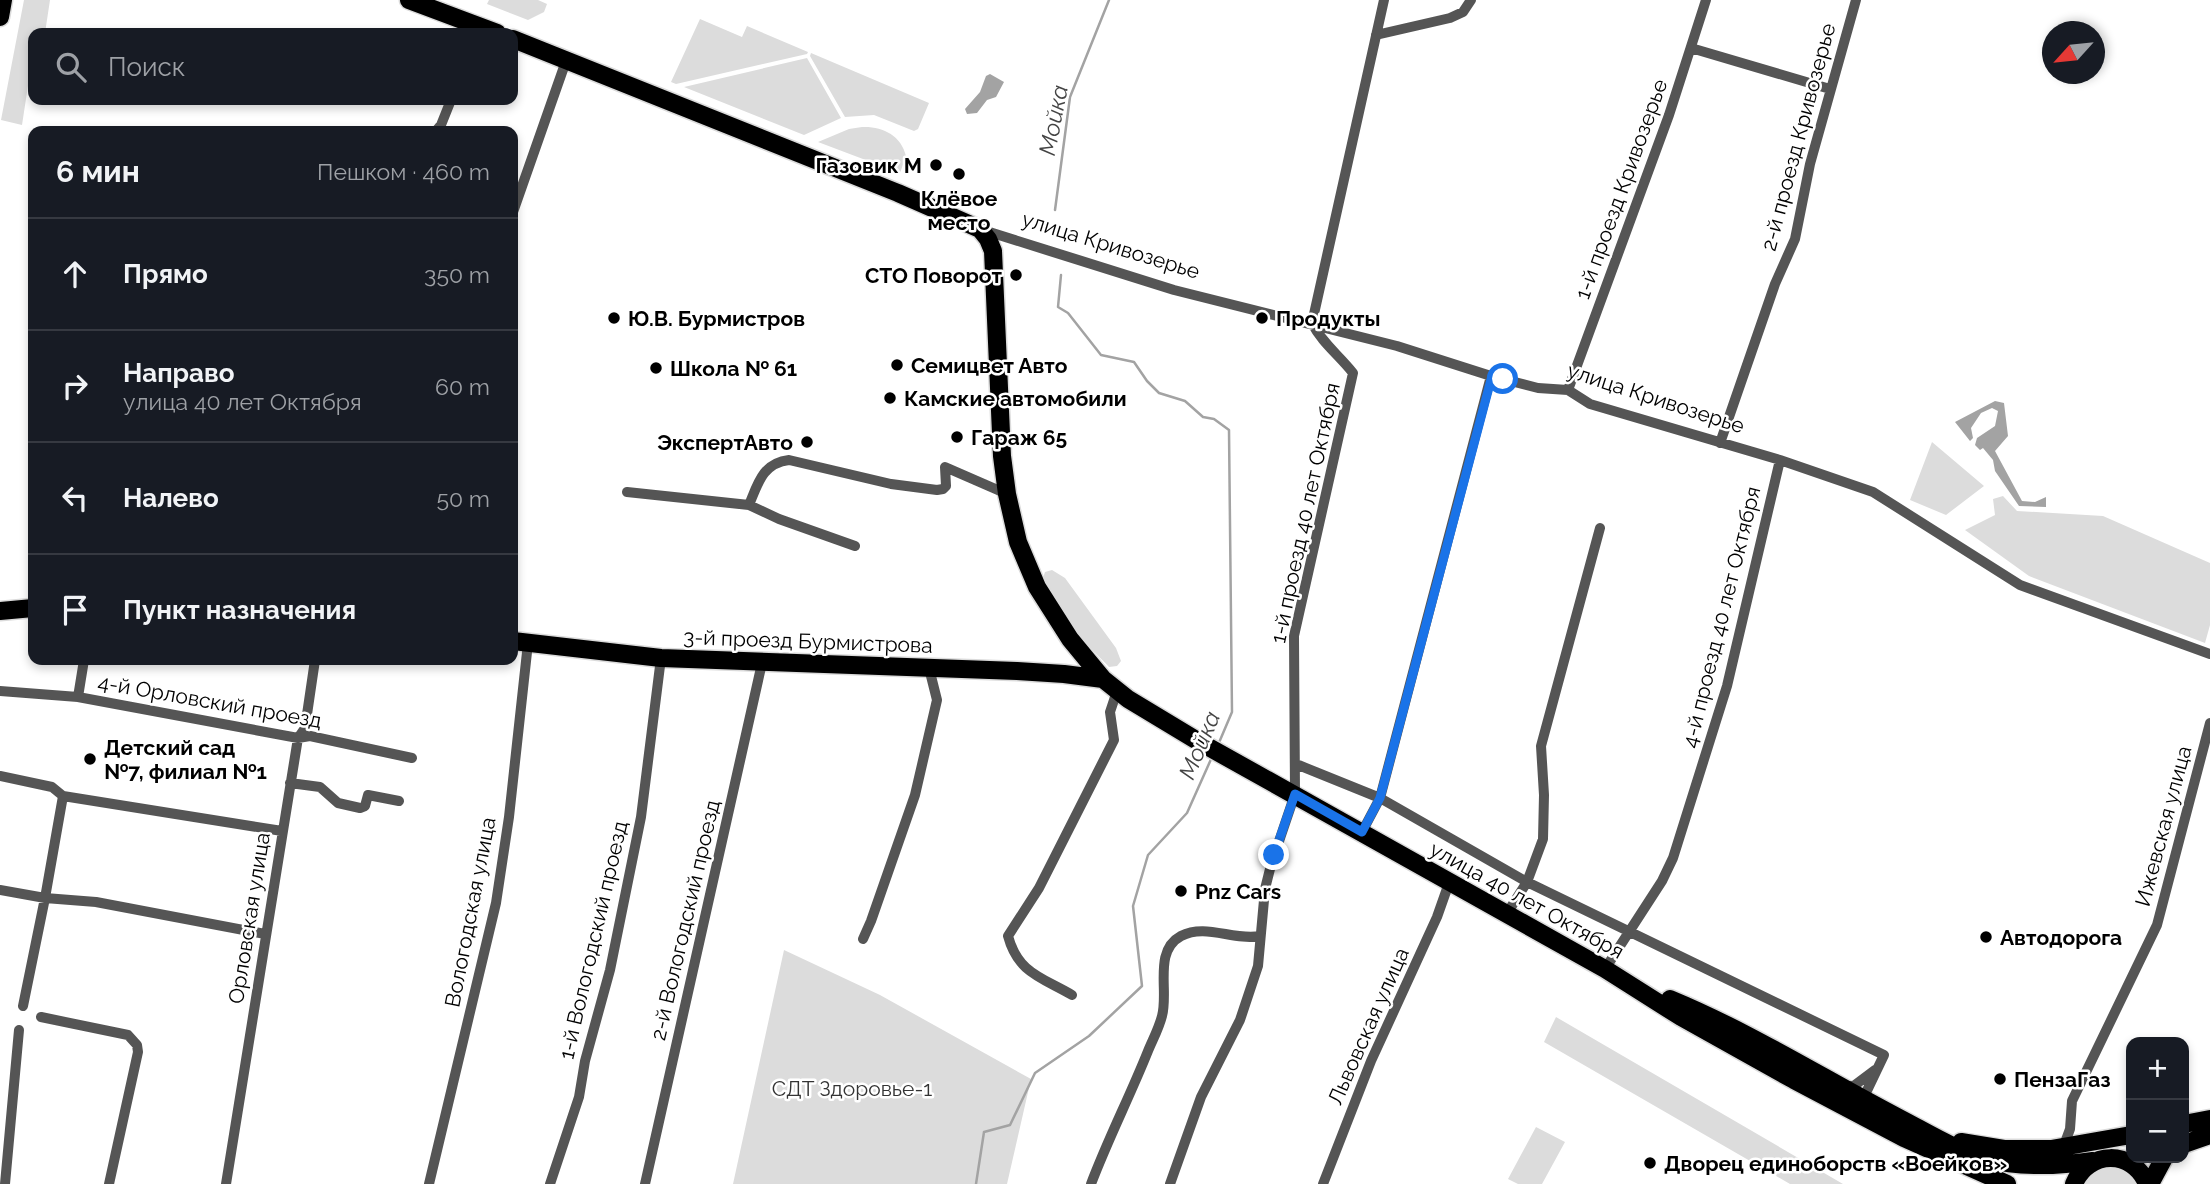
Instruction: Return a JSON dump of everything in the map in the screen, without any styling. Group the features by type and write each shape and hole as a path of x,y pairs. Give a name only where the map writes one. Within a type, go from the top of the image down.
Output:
{"main road":[{"path":"0,17 2,0"},
{"path":"409,0 472,28"},
{"name":"улица Кривозерье","path":"518,41 910,198 980,229"},
{"path":"980,229 993,251 1002,456 1018,542 1037,587 1070,639 1103,679"},
{"path":"0,611 28,608"},
{"name":"3-й проезд Бурмистрова","path":"520,642 661,658 1064,674 1103,679"},
{"name":"улица 40 лет Октября","path":"1103,679 1117,691 1196,740 1628,982 1681,1017 1937,1145 2007,1184"},
{"path":"1628,982 1688,1006 1803,1064 1844,1088 1860,1106"},
{"name":"улица 40 лет Октября","path":"1860,1106 1885,1111 1937,1145 1986,1184"},
{"path":"2189,1123 2210,1119"},
{"path":"2189,1133 2210,1125"},
{"path":"1937,1145 2023,1150 2070,1141 2126,1135"},
{"path":"2189,1142 2210,1135"},
{"name":"улица 40 лет Октября","path":"1937,1145 2008,1163 2041,1166 2120,1158 2132,1164 2149,1184 2161,1163"},
{"path":"2074,1184 2082,1170 2099,1159 2126,1152"}],"street":[{"path":"1312,323 1384,0"},
{"path":"1376,35 1450,18 1463,12 1471,0"},
{"name":"1-й проезд Кривозерье","path":"1568,390 1706,0"},
{"name":"2-й проезд Кривозерье","path":"1720,443 1775,284 1795,239 1810,164 1856,0"},
{"path":"1691,48 1830,89"},
{"path":"518,198 566,61"},
{"path":"440,126 448,105"},
{"name":"улица Кривозерье","path":"980,229 1174,290 1312,323 1538,388 1568,390 1590,404 1780,460 1874,492 2020,585 2210,654"},
{"name":"1-й проезд 40 лет Октября","path":"1296,764 1294,636 1353,373 1341,356 1319,338 1312,323"},
{"path":"1362,832 1380,798 1492,376"},
{"path":"749,505 764,471 776,463 789,460 891,484 940,490 946,485 946,467 1007,494"},
{"name":"4-й проезд 40 лет Октября","path":"1605,969 1662,881 1673,858 1727,685 1780,460"},
{"path":"627,492 749,505 779,519 855,546"},
{"path":"1506,915 1527,882 1542,839 1544,795 1541,746 1600,528"},
{"name":"Вологодская улица","path":"429,1184 496,903 509,817 520,642"},
{"name":"1-й Вологодский проезд","path":"550,1184 579,1097 584,1061 610,970 641,817 661,658"},
{"name":"2-й Вологодский проезд","path":"645,1184 762,663"},
{"path":"78,697 83,665"},
{"name":"Орловская улица","path":"226,1184 290,783 298,738 305,728 314,665"},
{"path":"863,939 872,921 915,795 937,700 929,668"},
{"name":"4-й Орловский проезд","path":"0,691 78,697 298,738 310,736 412,758"},
{"path":"1072,995 1021,965 1013,953 1008,936 1040,888 1114,740 1110,712 1117,691"},
{"name":"Ижевская улица","path":"2070,1141 2072,1101 2157,925 2210,723"},
{"path":"1170,1184 1200,1097 1243,1013 1258,966 1271,865 1295,794 1296,764 1380,798 1527,882 1884,1055 1860,1106"},
{"path":"0,776 52,787 62,796 282,831"},
{"path":"290,783 320,787 338,803 360,808 365,806 368,795 399,801"},
{"path":"23,1006 46,898 62,796"},
{"name":"Львовская улица","path":"1323,1184 1371,1061 1437,917 1449,883"},
{"path":"0,890 46,898 96,902 265,934"},
{"path":"1091,1184 1160,1022 1164,1007 1165,955 1169,946 1180,936 1195,932 1212,931 1239,938 1260,936"},
{"path":"41,1017 128,1035 137,1045 138,1052 109,1184"},
{"path":"2,1184 19,1030"},
{"path":"1844,1088 1862,1080 1877,1068"},
{"path":"1877,1068 1875,1087 1885,1111"},
{"path":"2070,1141 2099,1159"}],"green space":[{"path":"24,0 50,0 46,28 28,28 28,86 22,125 1,120"},
{"path":"489,0 538,0 547,4 544,12 528,20 487,4"},
{"path":"700,19 742,37 747,26 808,52 676,84 671,82"},
{"path":"811,53 929,103 918,129 914,131 874,115 845,117 810,56"},
{"path":"807,58 841,118 804,135 684,87"},
{"path":"862,127 883,130 900,142 906,156 900,173 818,142 849,129"},
{"path":"1932,442 1984,486 1946,515 1910,500"},
{"path":"2003,496 2017,511 2103,516 2210,563 2210,625 2205,643 2029,576 1965,530 1995,515 1993,499"},
{"path":"1052,570 1065,578 1116,648 1121,661 1117,666 1109,667 1066,623 1043,578 1045,572"},
{"name":"СДТ Здоровье-1","path":"784,950 880,995 1031,1079 1007,1184 733,1184"},
{"path":"1556,1017 1843,1184 1790,1184 1544,1042"},
{"path":"1536,1127 1565,1142 1542,1184 1518,1184 1508,1179"},
{"path":"2119,1164 2141,1184 2080,1184 2091,1170"}],"shaded area":[{"path":"990,74 1004,82 996,97 987,100 977,113 967,114 965,109 980,92 986,76"},
{"path":"1995,401 2004,403 2008,436 1995,451 2022,501 2035,502 2046,497 2046,507 2019,506 1995,471 1993,460 1983,448 1980,450 1975,445 1977,438 1995,426 1998,411 1992,408 1981,413 1971,428 1973,438 1970,441 1955,422"}],"waterway":[{"name":"Мойка","path":"1055,210 1070,97 1109,0"},
{"name":"Мойка","path":"1061,275 1058,307 1068,313 1101,355 1134,362 1159,393 1185,401 1203,417 1214,419 1229,430 1232,712 1218,745"},
{"name":"Мойка","path":"976,1184 984,1132 1010,1125 1035,1073 1089,1036 1142,986 1133,906 1148,855 1187,813 1212,757"}],"place":[{"name":"Газовик М","path":"936,165"},
{"name":"Клёвое место","path":"959,174"},
{"name":"СТО Поворот","path":"1016,275"},
{"name":"Ю.В. Бурмистров","path":"614,318"},
{"name":"Продукты","path":"1262,318"},
{"name":"Семицвет Авто","path":"897,365"},
{"name":"Школа № 61","path":"656,368"},
{"name":"Камские автомобили","path":"890,398"},
{"name":"Гараж 65","path":"957,437"},
{"name":"ЭкспертАвто","path":"807,442"},
{"name":"Детский сад №7, филиал №1","path":"90,759"},
{"name":"Pnz Cars","path":"1181,891"},
{"name":"Автодорога","path":"1986,937"},
{"name":"ПензаГаз","path":"2000,1079"},
{"name":"Дворец единоборств «Воейков»","path":"1650,1163"}],"route":[{"path":"1274,855 1295,794 1362,832 1380,798 1492,376 1503,379"}]}
